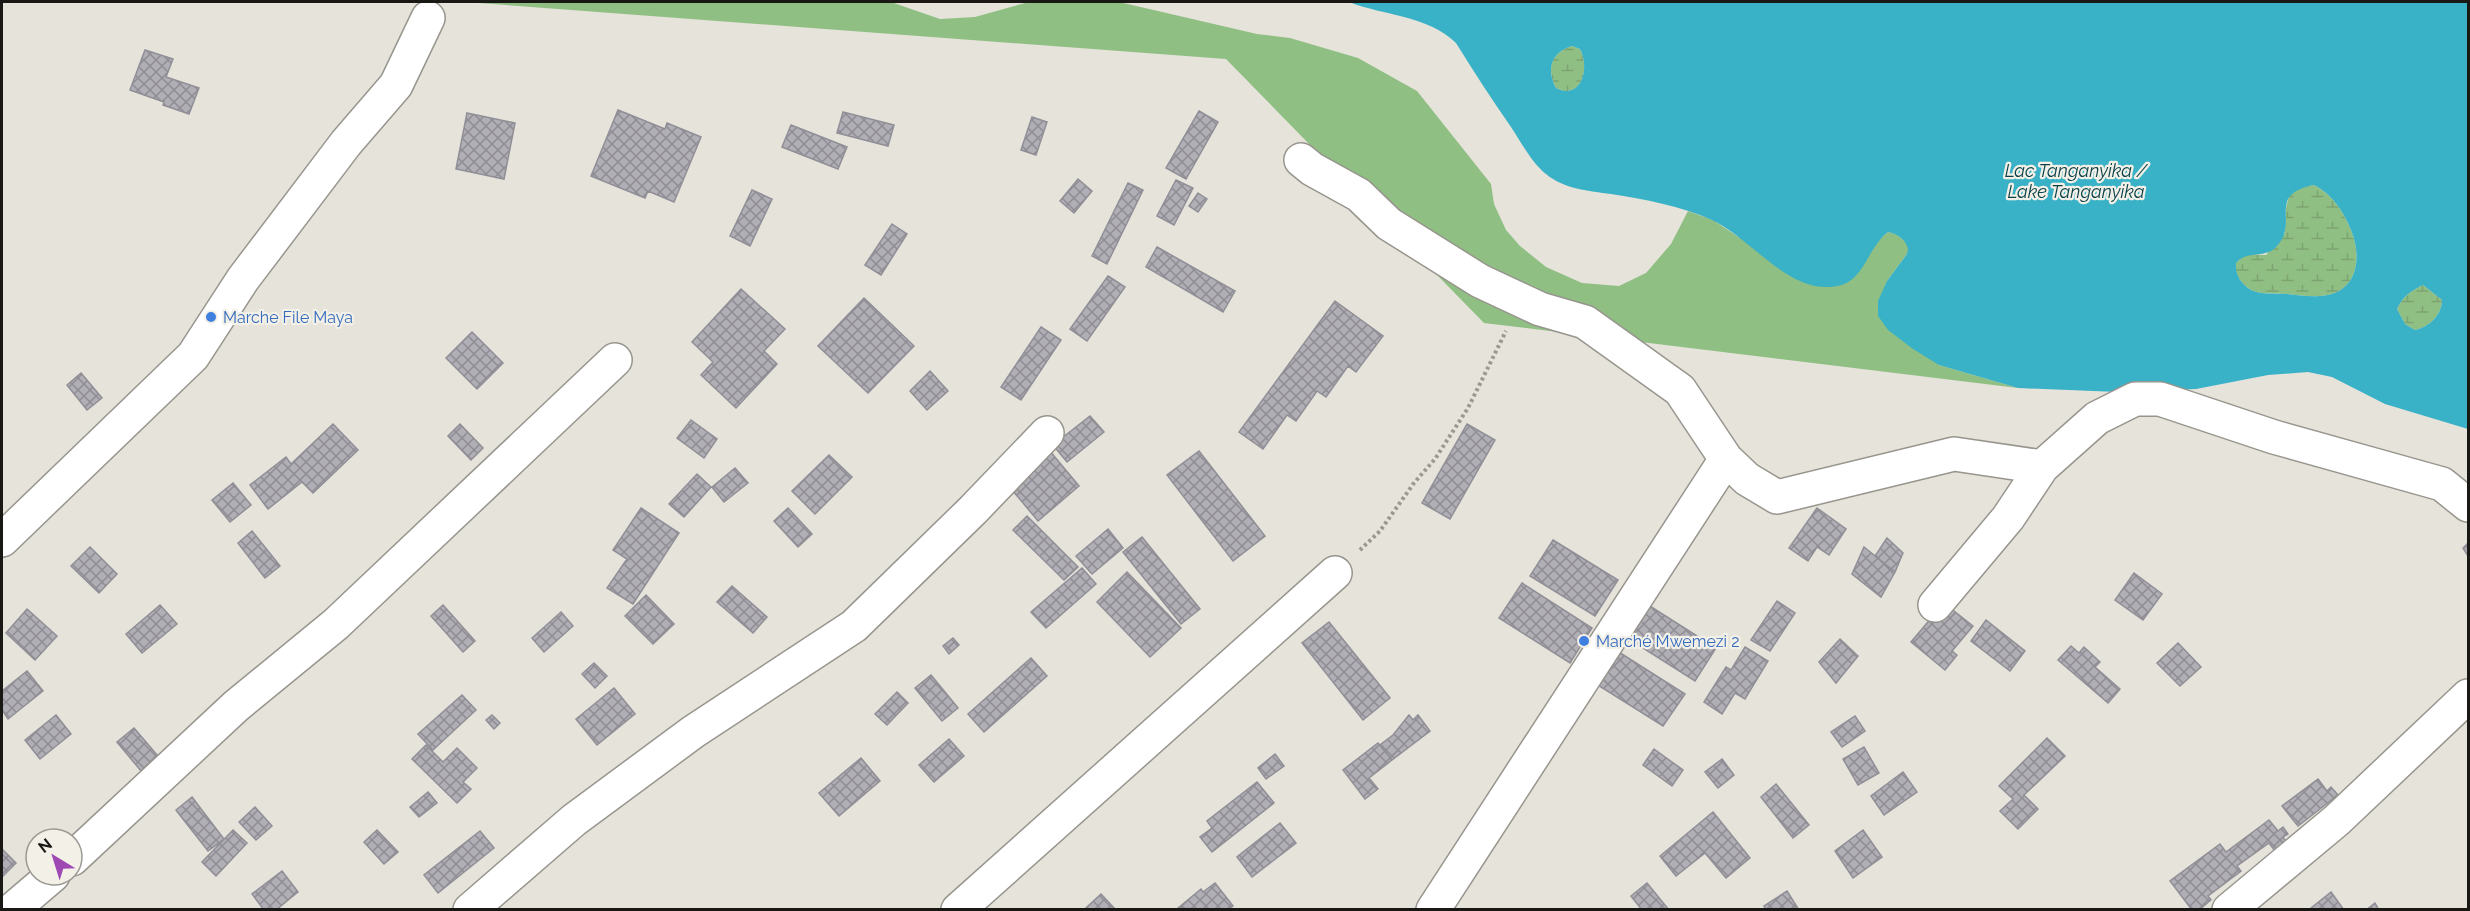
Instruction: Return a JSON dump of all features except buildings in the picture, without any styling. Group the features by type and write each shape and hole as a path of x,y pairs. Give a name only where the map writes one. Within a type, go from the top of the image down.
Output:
{"street":[{"path":"2,540 194,356 243,279 346,143 396,85 428,18"},
{"path":"1302,160 1312,169 1359,195 1389,224 1480,281 1521,300 1585,322 1680,390 1726,459 1748,479 1777,497 1954,454 2042,467"},
{"path":"84,848 236,706 336,624 615,360"},
{"path":"1935,605 2008,518 2042,467 2097,418 2135,399 2160,399 2274,437 2442,484 2469,505"},
{"path":"470,909 574,820 675,745 854,626 973,510 1047,433"},
{"path":"1433,909 1726,459"},
{"path":"958,909 1335,573"},
{"path":"2229,909 2337,820 2469,696"},
{"path":"12,909 39,887"}],"path":[{"path":"1335,573 1380,531 1414,483 1435,459 1468,408 1521,300"}],"green space":[{"path":"465,2 891,2 940,19 975,17 1029,2 1119,2 1257,34 1290,38 1358,58 1417,91 1491,184 1494,204 1506,230 1520,246 1546,267 1582,283 1619,286 1646,273 1671,244 1688,211 1713,220 1740,238 1880,239 1888,232 1892,233 1904,240 1909,249 1887,281 1939,365 2018,388 1484,323 1226,59"},
{"path":"1572,46 1580,49 1583,56 1584,73 1578,86 1565,91 1556,88 1551,68 1555,57"},
{"path":"2314,185 2337,204 2355,241 2356,263 2349,282 2332,294 2320,296 2254,292 2239,279 2235,263 2247,254 2266,255 2285,233 2289,196 2298,188"},
{"path":"2423,285 2442,300 2440,311 2434,320 2415,330 2405,324 2397,309 2408,294"}],"water":[{"name":"Lac Tanganyika / Lake Tanganyika","path":"1349,2 2468,2 2468,429 2385,404 2332,377 2308,372 2268,375 2196,389 2118,392 2018,388 1939,365 1888,330 1878,316 1878,301 1887,281 1907,254 1907,246 1898,236 1888,232 1880,240 1857,275 1850,281 1828,287 1812,285 1782,271 1726,228 1700,215 1662,204 1561,183 1546,174 1531,158 1456,43 1445,34 1419,21","holes":["1572,46 1580,49 1583,56 1584,73 1578,86 1565,91 1556,88 1551,68 1555,57","2314,185 2332,198 2341,210 2355,241 2354,273 2342,289 2332,294 2308,296 2255,292 2239,279 2236,263 2246,256 2267,253 2277,246 2286,228 2287,202 2291,195","2423,285 2442,300 2440,311 2434,320 2415,330 2405,324 2397,309 2411,292"]}],"place":[{"name":"Marche File Maya","path":"211,317"},
{"name":"Marché Mwemezi 2","path":"1584,641"}]}
